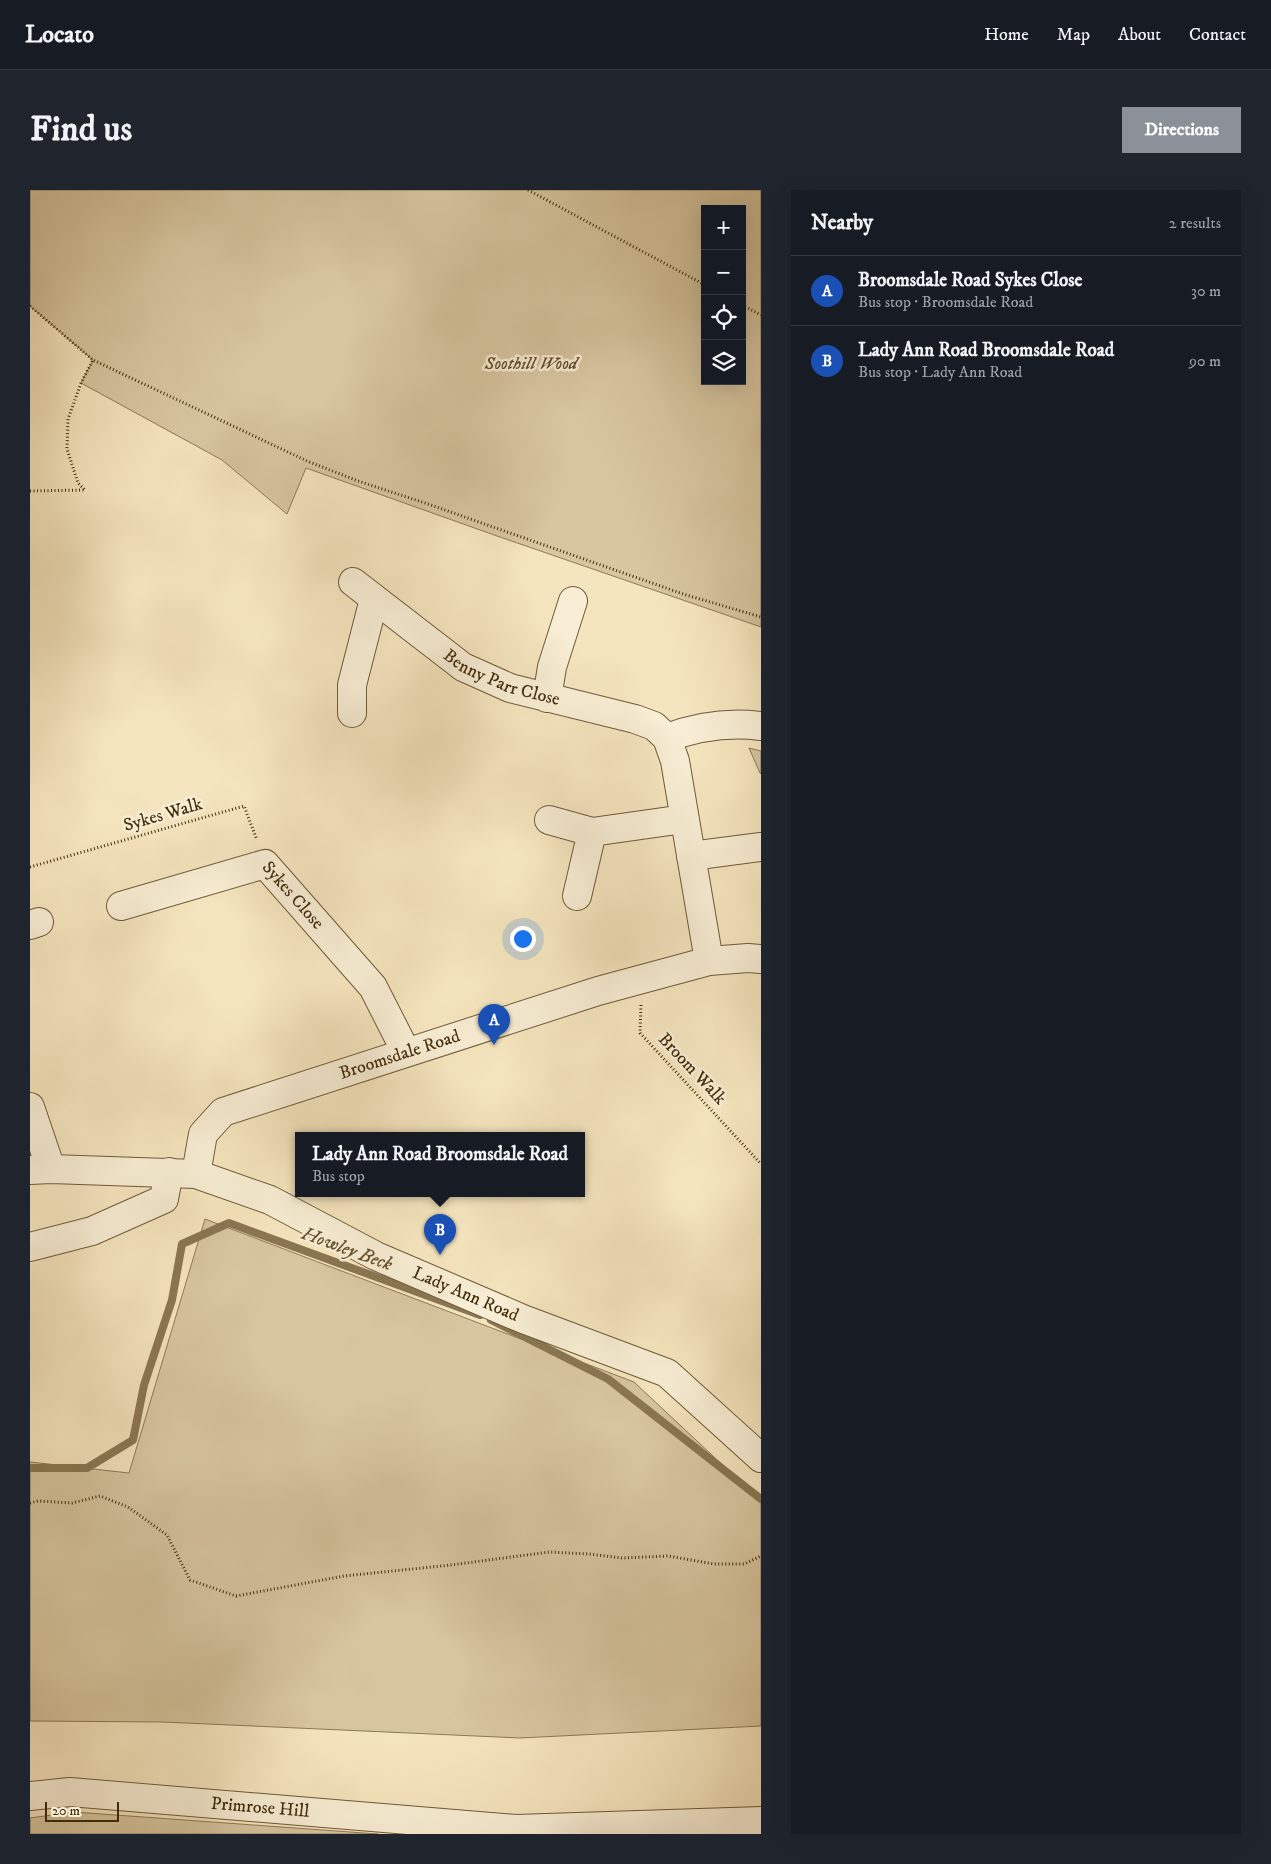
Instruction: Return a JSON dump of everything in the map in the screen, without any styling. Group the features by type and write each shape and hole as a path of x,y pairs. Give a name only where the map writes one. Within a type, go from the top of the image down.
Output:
{"street":[{"name":"Benny Parr Close","path":"353,582 463,667 510,688 635,719 654,726 666,738"},
{"path":"352,713 352,684 374,599"},
{"path":"547,698 552,667 573,601"},
{"path":"709,961 675,761 666,738 691,729 721,726 761,726"},
{"path":"549,820 592,832 684,820"},
{"path":"577,896 592,832"},
{"path":"691,856 761,847"},
{"name":"Sykes Close","path":"121,906 265,864 373,987 406,1052"},
{"name":"Broomsdale Road","path":"196,1174 203,1134 223,1112 598,991 709,961 761,959"},
{"path":"30,1107 40,1169"},
{"name":"Lady Ann Road","path":"40,1169 196,1174 270,1200 376,1256 523,1319 666,1373 761,1458"},
{"path":"30,1247 92,1231 164,1199 169,1172"},
{"name":"Primrose Hill","path":"30,1796 70,1792 516,1829 761,1821"}],"path":[{"path":"528,190 701,283"},
{"path":"30,306 93,360 298,457 358,481 425,502 683,594 761,618"},
{"path":"746,307 761,315"},
{"path":"30,491 85,490 78,483 67,449 68,419 81,383 93,360"},
{"name":"Sykes Walk","path":"30,866 244,806 265,864"},
{"name":"Broom Walk","path":"641,979 640,1033 761,1164"},
{"path":"30,1503 38,1501 72,1503 100,1496 128,1507 167,1535 190,1580 236,1596 344,1576 451,1565 549,1552 622,1558 668,1556 714,1564 744,1564 761,1556"}],"green space":[{"name":"Soothill Wood","path":"30,190 761,190 761,627 306,468 287,514 222,460 81,383 93,360 30,306"},
{"path":"749,748 761,751 761,774 760,773"},
{"path":"205,1219 634,1382 761,1501 761,1726 520,1738 163,1722 30,1721 30,1462 129,1473"},
{"path":"74,1812 378,1834 30,1834 30,1818"}],"waterway":[{"name":"Howley Beck","path":"30,1468 87,1468 133,1440 144,1385 172,1300 182,1244 229,1223 480,1315"},
{"name":"Howley Beck","path":"491,1320 608,1379 761,1499"}],"place":[{"name":"Broomsdale Road Sykes Close","path":"494,1045"},
{"name":"Lady Ann Road Broomsdale Road","path":"440,1255"}]}
